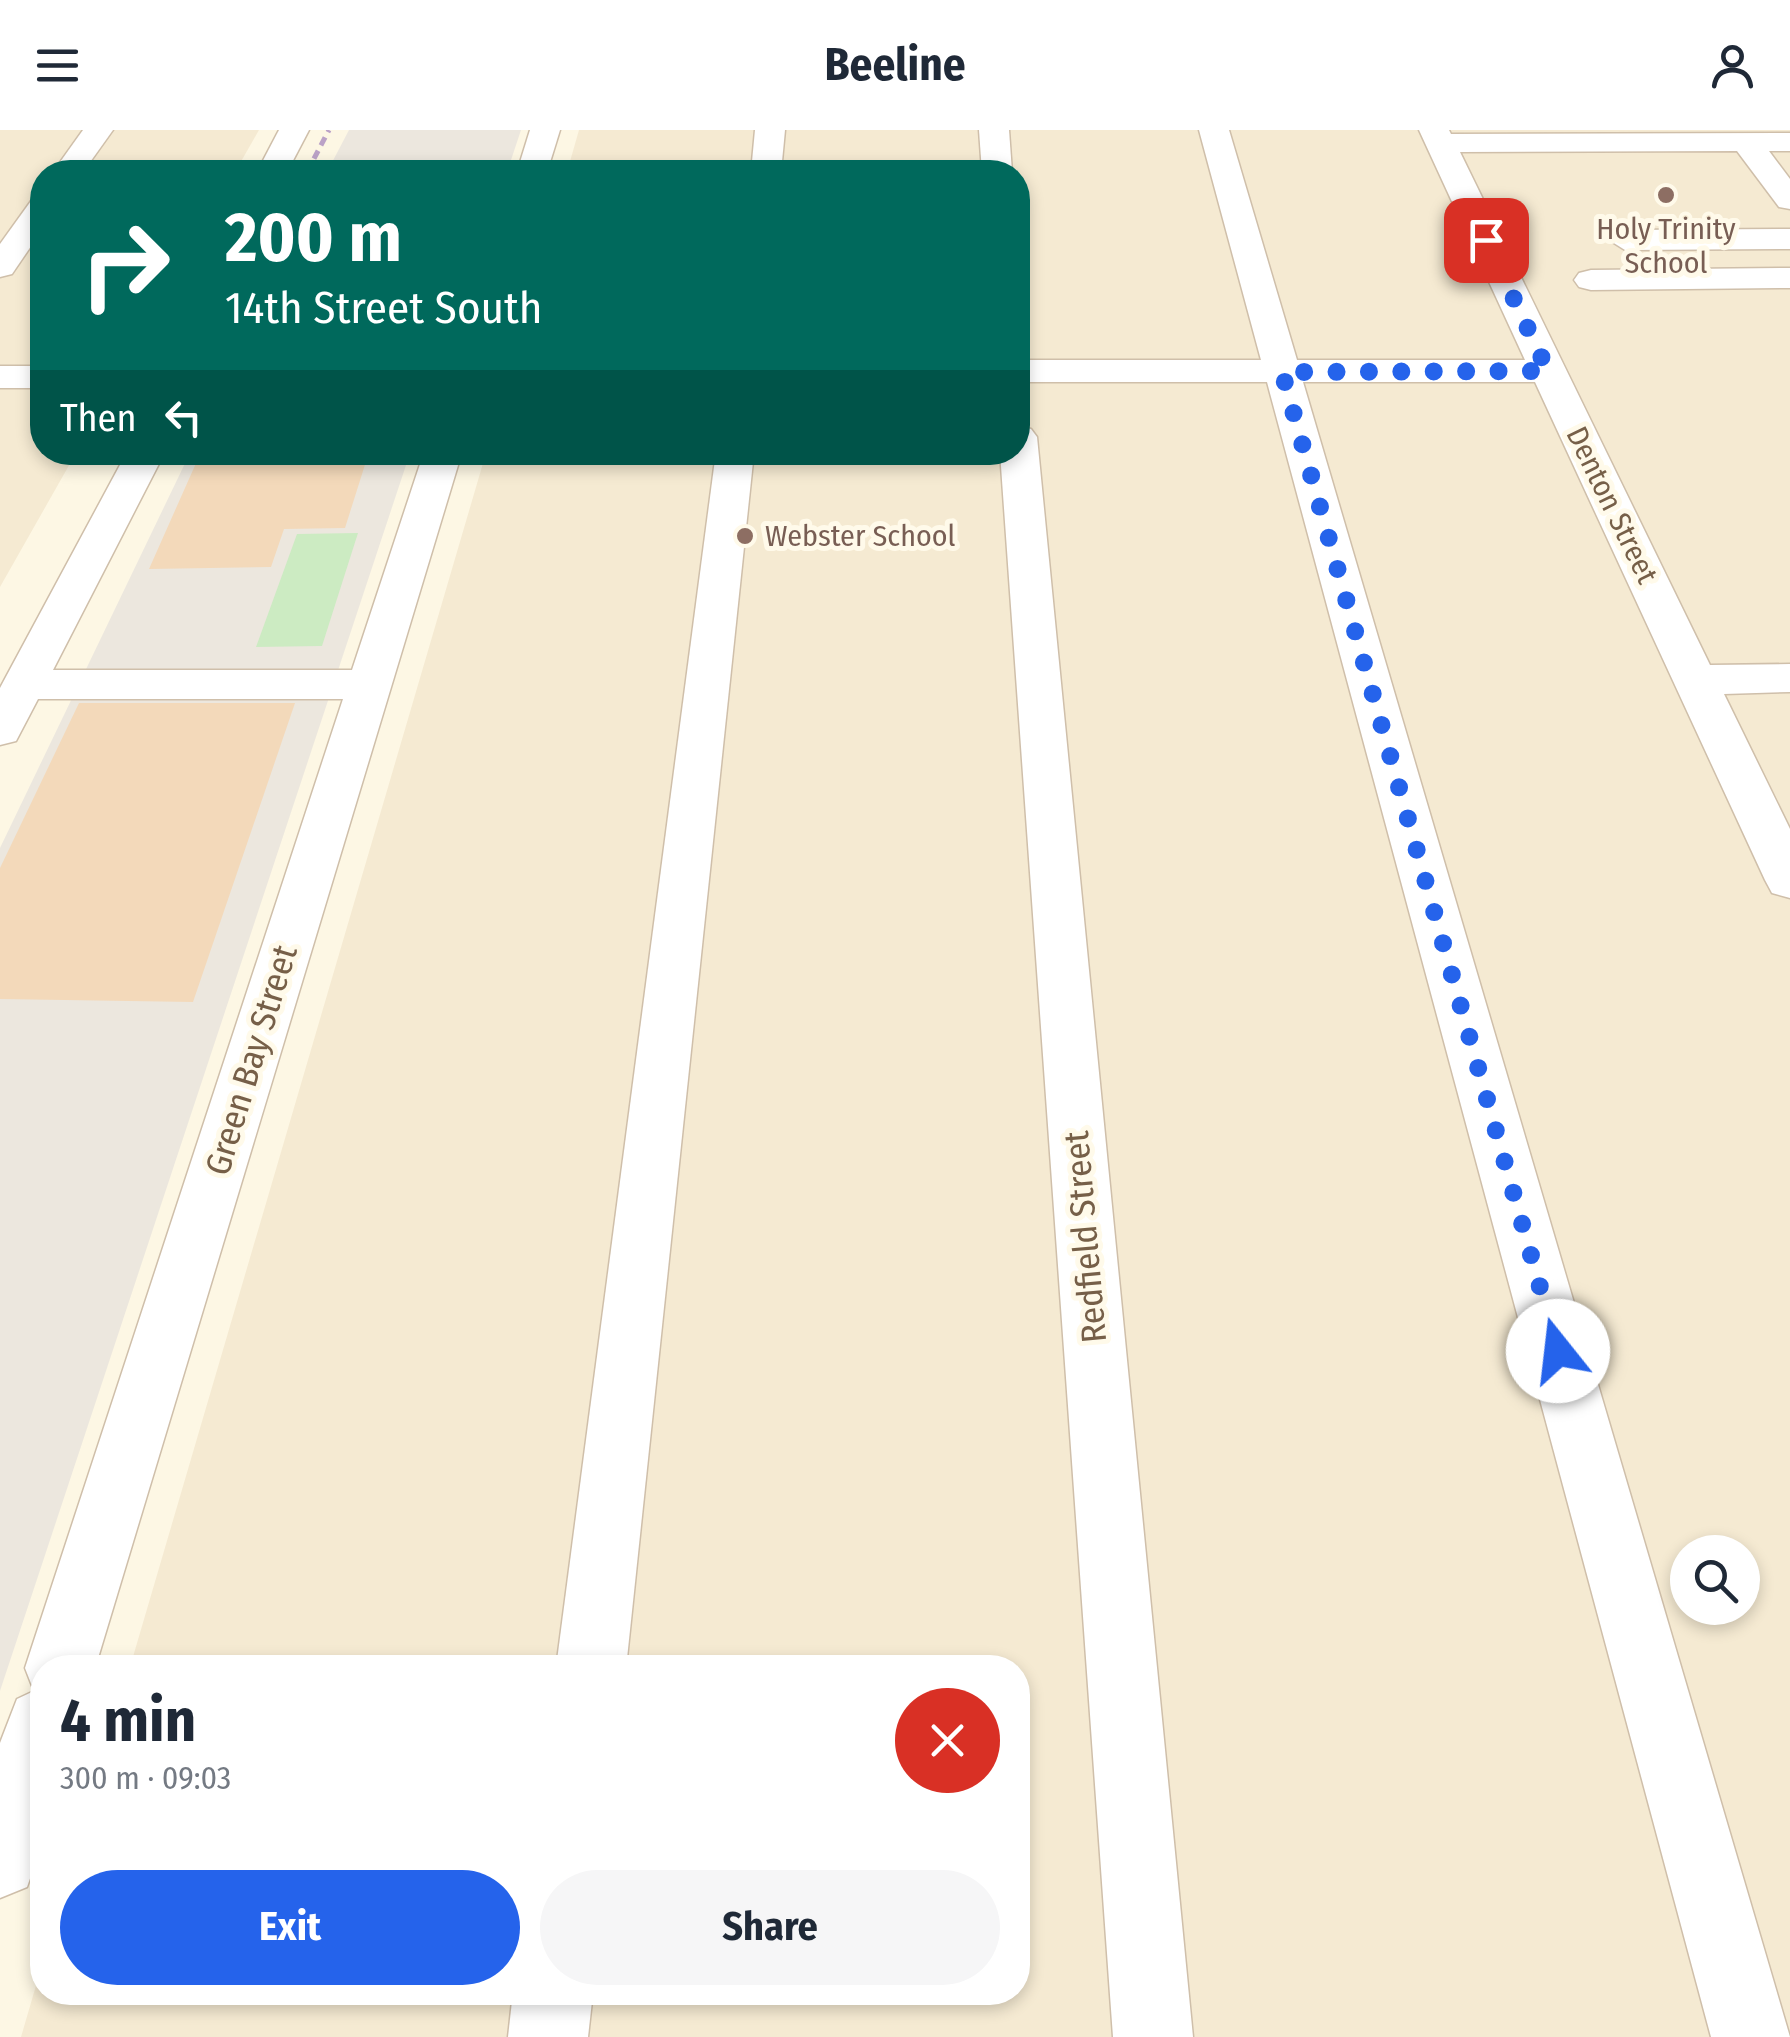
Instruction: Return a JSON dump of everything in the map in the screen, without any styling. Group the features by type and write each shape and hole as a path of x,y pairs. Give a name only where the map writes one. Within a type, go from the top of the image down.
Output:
{"street":[{"path":"77,160 98,130"},
{"path":"278,160 294,130"},
{"path":"536,160 545,130"},
{"path":"767,160 770,130"},
{"path":"994,130 996,160"},
{"path":"1214,130 1751,2037"},
{"path":"1437,136 1790,142"},
{"name":"Denton Street","path":"1437,136 1790,880"},
{"path":"1746,142 1790,200"},
{"path":"0,267 30,225"},
{"path":"1648,279 1625,240 1790,239"},
{"path":"1591,280 1790,278"},
{"path":"1030,371 1548,371"},
{"path":"0,377 30,376"},
{"path":"0,730 139,465"},
{"name":"Green Bay Street","path":"64,1655 439,465"},
{"path":"593,1655 733,465"},
{"name":"Redfield Street","path":"1020,465 1153,2037"},
{"path":"1696,680 1790,678"},
{"path":"24,686 370,684"},
{"path":"0,1860 30,1763"},
{"path":"548,2037 552,2005"}],"shaded area":[{"path":"0,130 259,130 242,160 30,160 30,465 69,465 0,587"},
{"path":"349,130 521,130 511,160 333,160"},
{"path":"579,130 1790,130 1790,2037 21,2037 30,2005 1030,2005 1030,1655 134,1655 482,465 1030,465 1030,160 570,160"},
{"path":"184,465 406,465 0,1691 0,848"}],"green space":[{"path":"358,533 322,646 256,647 297,534"}],"building":[{"path":"195,465 365,465 345,528 284,529 271,567 149,569"},
{"path":"79,703 295,703 193,1002 0,999 0,868"}],"railway":[{"path":"313,160 329,130"}],"place":[{"name":"Holy Trinity School","path":"1666,195"},
{"name":"Webster School","path":"745,536"}],"route":[{"path":"1486,240 1548,371 1282,372 1558,1351"}]}
